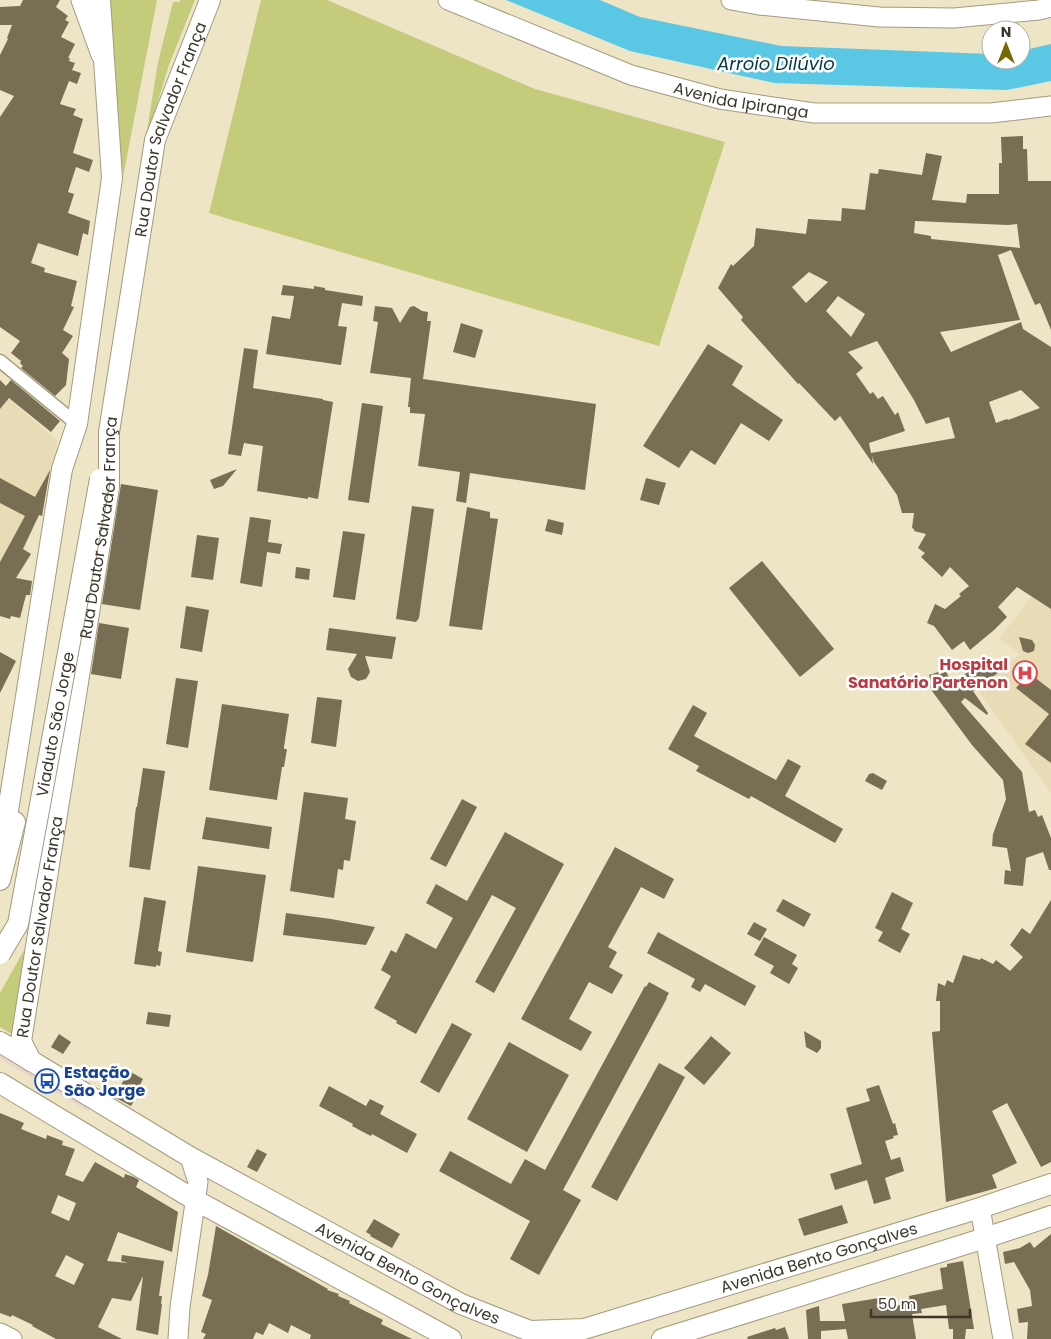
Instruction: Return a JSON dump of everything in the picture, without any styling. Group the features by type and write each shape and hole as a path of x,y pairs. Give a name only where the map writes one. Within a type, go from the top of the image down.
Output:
{"main road":[{"path":"81,0 105,67"},
{"name":"Rua Doutor Salvador França","path":"0,837 6,823 62,469 77,424 112,178 100,0"},
{"name":"Rua Doutor Salvador França","path":"31,1061 21,1041 109,487 109,432 154,140 210,0"},
{"name":"Avenida Ipiranga","path":"448,0 632,75 720,99 814,113 990,114 1051,106"},
{"path":"731,0 759,5 802,5 879,17 954,18 1039,10 1051,6"},
{"name":"Viaduto São Jorge","path":"0,880 14,824 77,424"},
{"name":"Viaduto São Jorge","path":"0,954 18,924 109,432"},
{"path":"0,936 6,939 38,932"},
{"name":"Avenida Bento Gonçalves","path":"0,1042 190,1157 461,1304 530,1331 582,1334 1051,1184"},
{"path":"0,1083 195,1200 451,1339"},
{"path":"178,1339 180,1307 198,1182 190,1157"},
{"path":"980,1208 1003,1339"},
{"name":"Avenida Bento Gonçalves","path":"662,1339 1051,1216"},
{"path":"0,1333 12,1339"}],"street":[{"path":"0,361 77,424"}],"shaded area":[{"path":"0,391 57,440 56,464 0,562"},
{"name":"Hospital Sanatório Partenon","path":"1051,570 1051,793 979,691 1020,654 999,639"},
{"name":"Estação São Jorge","path":"0,1048 93,1104 88,1111 0,1059"}],"green space":[{"path":"109,0 157,0 123,177"},
{"path":"180,0 195,0 169,65 145,143 158,62 173,2 180,2"},
{"path":"261,0 327,0 535,89 725,142 659,346 209,213"},
{"path":"24,950 13,1035 0,1027 0,993"}],"water":[{"name":"Arroio Dilúvio","path":"506,0 600,0 640,17 781,46 981,54 981,70 1031,70 1031,49 1051,44 1051,81 1007,90 774,83 630,51"}],"building":[{"path":"23,0 60,0 56,7 68,16 65,20 69,22 61,37 75,44 68,58 70,58 69,61 75,63 72,70 81,73 77,84 69,81 60,104 76,109 73,115 83,119 73,153 93,160 89,172 76,167 68,192 74,194 68,213 90,221 88,235 83,233 78,256 38,243 31,263 45,268 44,272 77,281 71,306 74,307 63,330 73,336 62,353 69,359 66,385 55,396 21,368 23,366 20,363 21,361 11,353 20,341 0,327 0,117 14,96 0,90 0,55 12,25 0,25 0,7 20,6"},
{"path":"1023,136 1023,149 1027,149 1028,181 1051,181 1051,330 1040,303 1035,305 1011,250 998,255 1020,320 940,332 951,352 1021,322 1023,329 1051,347 1051,609 1017,587 998,607 1007,617 994,630 970,650 964,641 952,650 934,626 927,623 935,604 945,609 961,596 959,594 969,586 950,567 942,577 921,557 925,553 918,548 926,534 914,531 912,528 914,513 902,513 897,495 874,462 872,456 873,464 840,416 835,421 798,384 741,320 743,317 718,288 731,264 733,266 754,246 756,228 806,234 808,219 841,221 842,208 865,210 870,173 878,174 879,169 922,175 926,153 942,156 932,200 966,203 967,194 999,194 999,163 1002,163 1001,137","holes":["915,221 1017,224 1020,248 931,239 931,236 914,233","809,272 828,282 806,303 792,287","838,296 865,314 851,337 826,311","877,341 914,400 926,424 949,417 955,438 871,453 869,443 905,431 898,412 895,415 883,396 878,399 873,392 870,394 856,374 863,368 848,352","1021,390 1040,408 996,423 989,402"]},
{"path":"283,285 314,289 314,286 325,288 325,290 363,296 362,306 342,303 338,326 347,327 341,365 266,354 272,316 290,319 294,296 281,295"},
{"path":"375,306 392,308 400,323 410,307 414,306 428,312 427,321 431,321 423,379 596,404 585,490 470,473 466,503 456,501 460,472 418,466 425,414 410,413 410,407 408,407 411,378 370,373 378,322 373,321"},
{"path":"461,323 483,330 475,358 453,352"},
{"path":"708,344 743,366 732,385 783,420 769,441 741,423 715,465 691,450 679,468 643,446"},
{"path":"244,348 258,350 253,388 333,402 318,499 257,491 263,446 244,443 241,456 228,454"},
{"path":"0,380 6,386 11,380 60,421 51,432 9,398 0,409"},
{"path":"362,403 383,406 369,503 348,500"},
{"path":"237,469 223,486 214,489 210,480"},
{"path":"50,470 42,516 39,515 23,549 31,554 16,578 32,581 30,595 26,595 20,618 11,616 10,619 0,616 0,562 25,516 0,503 0,478 35,497"},
{"path":"646,478 666,483 659,505 640,500"},
{"path":"121,484 158,490 140,610 102,604"},
{"path":"412,506 434,509 419,618 416,622 396,619"},
{"path":"467,507 490,512 490,518 498,519 482,630 449,626"},
{"path":"250,517 271,520 268,542 282,544 280,554 267,552 262,587 240,583"},
{"path":"548,519 564,523 562,535 545,531"},
{"path":"343,531 365,534 355,600 333,597"},
{"path":"197,535 219,538 213,580 191,577"},
{"path":"762,561 834,649 800,677 729,588"},
{"path":"296,567 310,569 309,580 295,578"},
{"path":"186,606 209,610 202,652 180,648"},
{"path":"99,623 129,628 121,679 91,674"},
{"path":"329,628 396,637 392,659 365,656 370,672 366,679 358,681 351,677 348,669 357,654 326,650"},
{"path":"1019,637 1032,640 1035,645 1034,651 1028,653 1023,651"},
{"path":"0,652 16,661 0,693"},
{"path":"985,657 998,673 973,691 988,713 987,715 965,698 961,702 1022,772 1029,812 1035,810 1038,817 1042,815 1051,838 1051,870 1049,870 1043,852 1026,858 1023,886 1004,884 1005,870 1011,871 1007,848 992,846 993,834 1006,799 1003,780 972,745 932,691 928,682 931,681 929,675 938,672 939,675 946,671 950,680 953,678 956,682"},
{"path":"1029,673 1051,690 1051,763 1025,744 1049,714 1016,688"},
{"path":"176,678 198,681 188,748 166,744"},
{"path":"317,697 342,700 336,747 311,743"},
{"path":"222,704 289,714 284,747 284,749 287,749 277,800 209,790"},
{"path":"693,705 707,713 694,736 776,780 788,759 801,766 785,796 843,829 835,843 751,796 749,799 696,771 699,766 668,749"},
{"path":"143,768 165,771 150,870 129,867"},
{"path":"873,773 887,781 882,790 865,781 869,774"},
{"path":"304,792 348,798 345,819 356,821 350,861 344,860 343,870 338,869 334,898 290,891"},
{"path":"462,799 477,807 446,867 430,859"},
{"path":"206,817 272,827 269,849 202,839"},
{"path":"505,832 564,864 494,993 475,982 516,908 492,895 416,1034 374,1008 391,976 381,970 391,950 396,953 406,933 436,949 453,918 426,903 436,884 467,901"},
{"path":"615,847 674,879 664,899 641,887 608,947 617,952 609,967 623,975 612,994 589,982 569,1019 592,1032 581,1051 521,1019"},
{"path":"198,866 266,875 253,962 186,952"},
{"path":"892,892 913,903 901,929 910,934 900,953 878,941 883,932 875,928"},
{"path":"144,897 166,901 158,951 162,952 160,966 156,965 156,967 134,964"},
{"path":"783,899 811,914 804,927 776,911"},
{"path":"1051,900 1051,1162 1041,1167 1007,1103 992,1111 1017,1163 992,1175 997,1188 946,1202 932,1032 940,1031 940,1001 936,1001 938,983 945,986 947,980 953,983 963,955 980,960 981,958 993,964 996,960 1010,971 1023,957 1010,945 1022,928 1030,934"},
{"path":"286,913 375,927 366,945 283,935"},
{"path":"754,922 767,929 760,941 747,934"},
{"path":"658,932 756,986 745,1006 705,984 700,992 691,987 695,979 647,953"},
{"path":"764,937 797,955 792,964 798,968 789,984 770,973 774,966 754,955"},
{"path":"649,982 669,993 563,1190 581,1200 539,1275 510,1259 530,1221 439,1171 450,1151 511,1184 525,1159 545,1170 645,986"},
{"path":"148,1012 171,1015 169,1027 146,1024"},
{"path":"452,1023 472,1034 439,1093 420,1082"},
{"path":"804,1031 821,1041 821,1048 817,1053 806,1047"},
{"path":"59,1034 71,1042 63,1054 51,1047"},
{"path":"711,1036 731,1053 704,1085 684,1068"},
{"path":"509,1042 569,1075 527,1152 467,1119"},
{"path":"659,1063 685,1077 617,1201 591,1187"},
{"path":"129,1071 143,1079 137,1091 139,1092 131,1106 114,1097"},
{"path":"879,1085 898,1135 885,1141 891,1160 900,1157 904,1171 885,1178 891,1199 874,1204 867,1180 835,1190 830,1174 862,1164 846,1108 870,1101 866,1089"},
{"path":"329,1086 366,1106 370,1099 384,1106 380,1114 417,1134 407,1153 372,1134 371,1136 365,1133 352,1126 353,1124 319,1106"},
{"path":"0,1113 24,1123 21,1129 46,1139 47,1135 63,1141 62,1145 75,1149 65,1175 83,1182 95,1162 124,1178 125,1174 139,1180 136,1187 178,1212 172,1252 118,1232 107,1261 128,1263 121,1261 122,1255 164,1261 159,1296 162,1296 162,1304 158,1335 136,1330 143,1276 131,1301 112,1298 98,1327 122,1339 56,1339 12,1315 11,1317 0,1313","holes":["58,1195 76,1203 69,1221 51,1213","66,1255 84,1264 74,1285 55,1276"]},
{"path":"257,1149 267,1154 257,1172 247,1167"},
{"path":"842,1205 848,1223 804,1236 798,1219"},
{"path":"374,1219 400,1234 392,1248 366,1232"},
{"path":"216,1226 327,1290 339,1294 338,1296 350,1301 349,1303 383,1320 381,1324 412,1339 310,1339 311,1335 291,1325 288,1333 269,1323 263,1335 256,1332 253,1339 203,1339 206,1334 201,1332 212,1300 202,1296 208,1275"},
{"path":"1051,1234 1051,1339 1027,1339 1028,1322 1019,1323 1017,1309 1032,1306 1030,1290 1014,1262 1005,1264 1003,1252 1020,1248 1030,1242 1034,1248"},
{"path":"963,1261 974,1329 966,1329 965,1339 953,1339 953,1329 949,1329 946,1305 921,1309 922,1313 912,1314 916,1339 848,1339 846,1329 821,1331 821,1339 808,1339 806,1310 819,1306 820,1321 845,1321 842,1304 879,1298 880,1301 884,1300 886,1308 910,1303 909,1296 943,1289 940,1268 947,1267 947,1264"},
{"path":"785,1327 789,1339 748,1339 747,1337 775,1328 776,1330"}],"place":[{"name":"Hospital Sanatório Partenon","path":"1025,673"},
{"name":"Estação São Jorge","path":"47,1081"}]}
